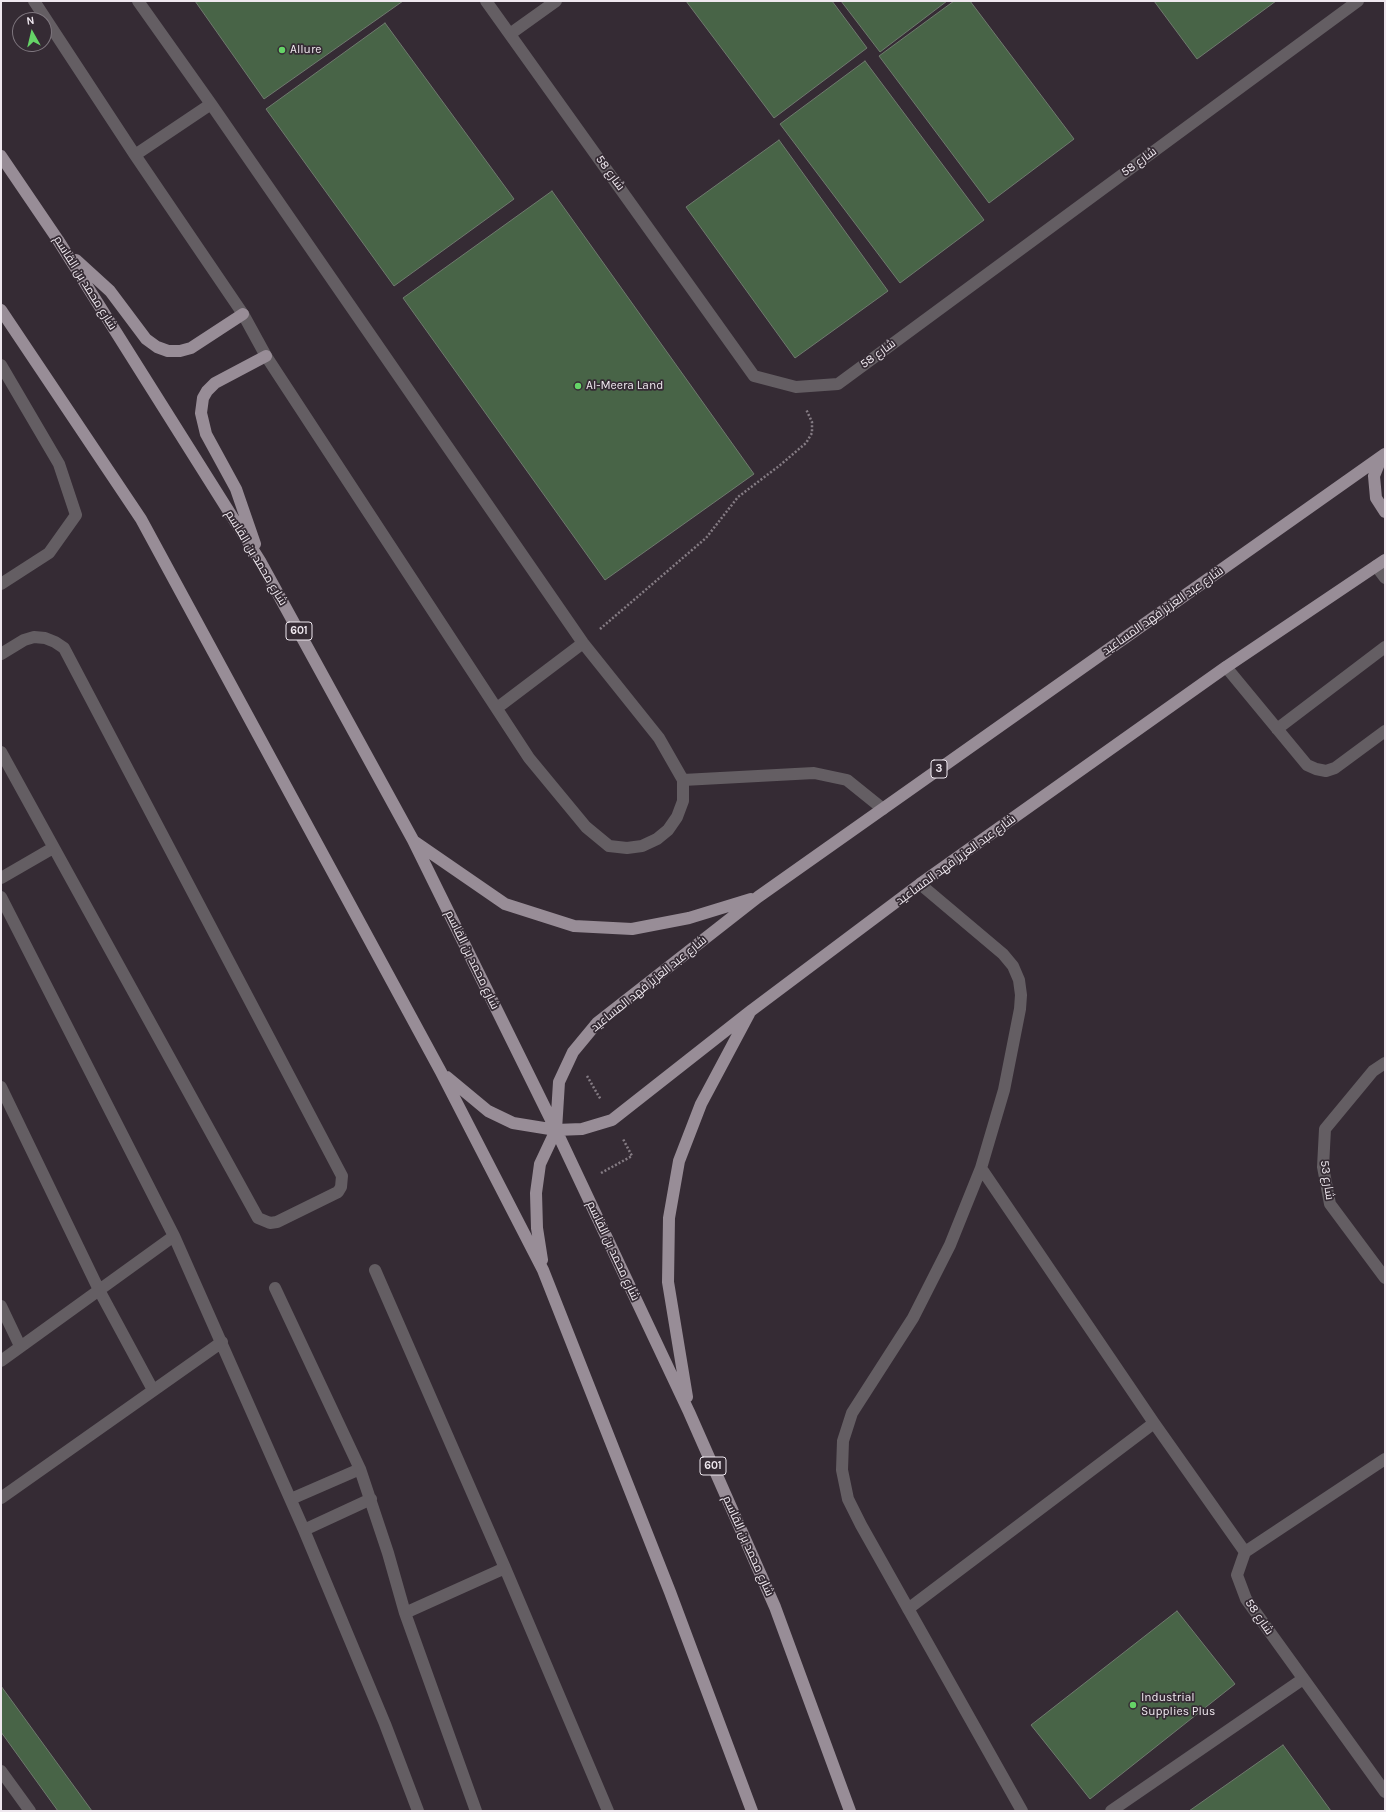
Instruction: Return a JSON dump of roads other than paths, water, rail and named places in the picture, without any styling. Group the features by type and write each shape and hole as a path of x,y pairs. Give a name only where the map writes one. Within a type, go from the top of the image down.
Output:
{"main road":[{"name":"شارع محمد بن القاسم","path":"1,156 58,240 260,561 413,840 556,1130 689,1412 775,1607 850,1811"},
{"path":"58,240 85,269 110,291 146,339 157,347 180,351 191,348 243,314"},
{"path":"1,310 141,519 441,1072 543,1270 667,1585 752,1811"},
{"path":"260,561 241,501 206,434 201,413 203,398 206,391 215,383 266,356"},
{"path":"1383,455 1374,476 1376,498 1385,512"},
{"name":"شارع عبد العزيز فهد المساعيد","path":"1381,563 1226,667 920,884 752,1010 612,1120 582,1129 556,1130 559,1082 573,1052 598,1023 758,897 1383,455"},
{"path":"413,840 505,904 574,926 632,929 689,918 758,897"},
{"path":"689,1412 668,1282 669,1218 679,1161 701,1104 752,1010"},
{"path":"441,1072 465,1094 488,1111 513,1123 556,1130 540,1164 536,1193 537,1228 543,1270"}],"street":[{"path":"34,1 134,155 243,314 266,356 529,758 562,800 586,827 609,846 627,848 642,846 656,839 668,830 677,817 683,801 683,780 660,738 583,643 211,104 138,1"},
{"name":"شارع 58","path":"486,1 754,376 796,387 838,384 1358,1"},
{"path":"510,34 556,1"},
{"path":"134,155 211,104"},
{"path":"1,366 59,464 76,514 49,552 1,584"},
{"path":"1381,563 1385,578"},
{"path":"1,654 24,640 34,637 45,638 64,648 342,1176 342,1187 338,1192 277,1222 270,1223 258,1218 1,752"},
{"path":"497,708 583,643"},
{"path":"1277,729 1385,647"},
{"path":"1226,667 1307,765 1316,769 1326,771 1335,768 1385,731"},
{"path":"683,780 814,772 847,780 882,809"},
{"path":"1,878 53,848"},
{"path":"920,884 1003,954 1013,966 1019,980 1021,994 1020,1010 1004,1090 981,1168 950,1245 912,1318 852,1413 843,1441 842,1470 848,1499 908,1610 1022,1811"},
{"path":"1,897 174,1236 291,1499 385,1724 418,1811"},
{"name":"شارع 53","path":"1385,1063 1373,1071 1325,1129 1323,1167 1330,1204 1385,1278"},
{"path":"1,1087 99,1290 153,1390"},
{"path":"981,1168 1154,1423 1245,1552 1385,1459"},
{"path":"1,1361 174,1236"},
{"path":"375,1270 505,1568 608,1811"},
{"path":"275,1288 360,1469 406,1613 476,1811"},
{"path":"1,1306 20,1346"},
{"path":"1,1498 222,1342"},
{"path":"908,1610 1154,1423"},
{"path":"291,1499 360,1469"},
{"path":"304,1530 370,1499"},
{"name":"شارع 58","path":"1245,1552 1237,1575 1246,1600 1385,1792"},
{"path":"406,1613 505,1568"},
{"path":"1111,1811 1303,1679"},
{"path":"1,1771 30,1811"}],"place":[{"name":"Allure","path":"282,50"},
{"name":"Al-Meera Land","path":"578,386"},
{"name":"Industrial Supplies Plus","path":"1133,1705"}]}
